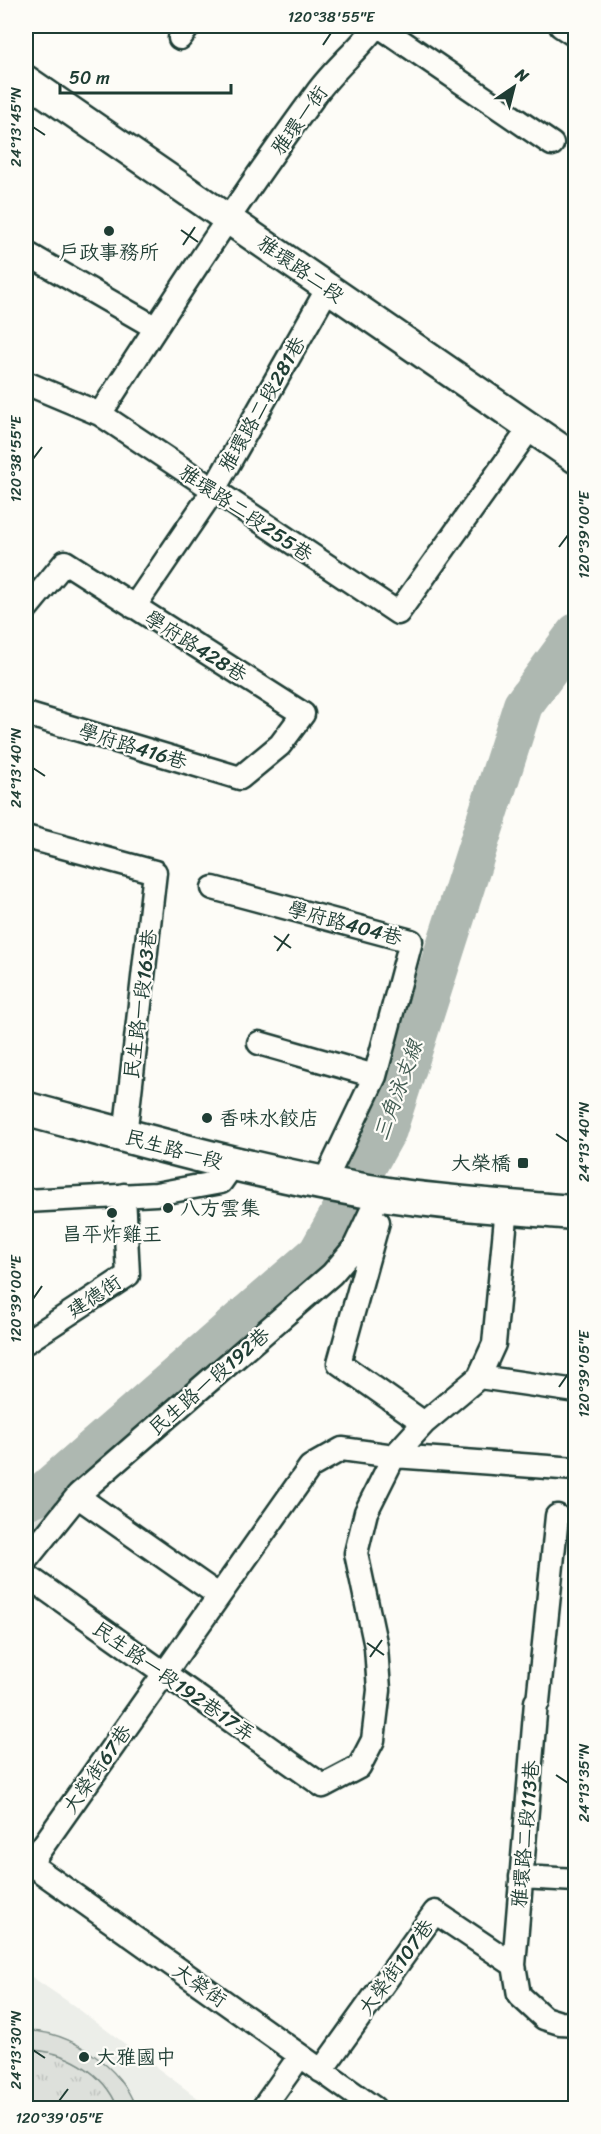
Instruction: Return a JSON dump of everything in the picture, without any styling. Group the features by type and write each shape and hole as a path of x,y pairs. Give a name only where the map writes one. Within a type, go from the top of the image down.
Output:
{"main road":[{"name":"民生路一段","path":"26,1109 233,1165 383,1194"},
{"path":"383,1194 576,1213"}],"street":[{"name":"雅環一街","path":"228,219 318,91 377,26 552,144"},
{"path":"561,26 576,36"},
{"name":"雅環路二段","path":"26,80 576,459"},
{"path":"26,383 100,414 228,219"},
{"path":"26,253 156,328"},
{"name":"雅環路二段281巷","path":"135,607 213,491 328,288"},
{"name":"雅環路二段255巷","path":"100,414 398,613 530,428"},
{"name":"學府路428巷","path":"26,609 65,562 303,714 280,745 240,778"},
{"name":"學府路416巷","path":"26,714 240,778"},
{"name":"民生路一段163巷","path":"26,837 155,872 125,1136"},
{"name":"學府路404巷","path":"213,888 411,941 375,1076 324,1183"},
{"path":"259,1043 375,1076"},
{"path":"26,1201 156,1194 221,1182 233,1165"},
{"path":"383,1194 339,1363 424,1423"},
{"name":"民生路一段192巷","path":"26,1560 77,1496 332,1275 354,1248 383,1194"},
{"name":"建德街","path":"26,1342 128,1275 124,1195"},
{"path":"394,1456 424,1423 479,1377 494,1344 507,1207"},
{"path":"479,1377 576,1391"},
{"name":"大榮街67巷","path":"28,1862 310,1467 342,1449 394,1456 576,1469"},
{"name":"民生路一段192巷17弄","path":"26,1575 322,1786 359,1767 373,1740 379,1690 376,1647 356,1553 366,1512 394,1456"},
{"path":"77,1496 218,1595"},
{"name":"雅環路二段113巷","path":"557,1516 537,1702 514,1965 519,1995 544,2018 560,2023 576,2024"},
{"name":"大榮街","path":"28,1862 374,2109"},
{"path":"521,1877 576,1880"},
{"name":"大榮街107巷","path":"321,2071 435,1912 514,1965"},
{"path":"263,2109 300,2056"}],"shaded area":[{"name":"大雅國中","path":"26,1973 73,2005 211,2108 26,2108"}],"green space":[{"path":"73,1495 26,1553 26,1519"},
{"path":"26,2031 43,2032 60,2037 92,2054 119,2079 136,2108 118,2108 112,2095 93,2074 68,2058 26,2050"},
{"path":"26,2050 54,2054 81,2065 103,2084 112,2095 118,2108 26,2108"}],"waterway":[{"name":"三角泳支線","path":"26,1500 41,1494 318,1253 387,1130 523,705 576,633"}],"place":[{"name":"戶政事務所","path":"109,231"},
{"name":"香味水餃店","path":"207,1118"},
{"name":"大榮橋","path":"523,1163"},
{"name":"八方雲集","path":"168,1208"},
{"name":"昌平炸雞王","path":"112,1213"},
{"name":"大雅國中","path":"84,2057"}]}
